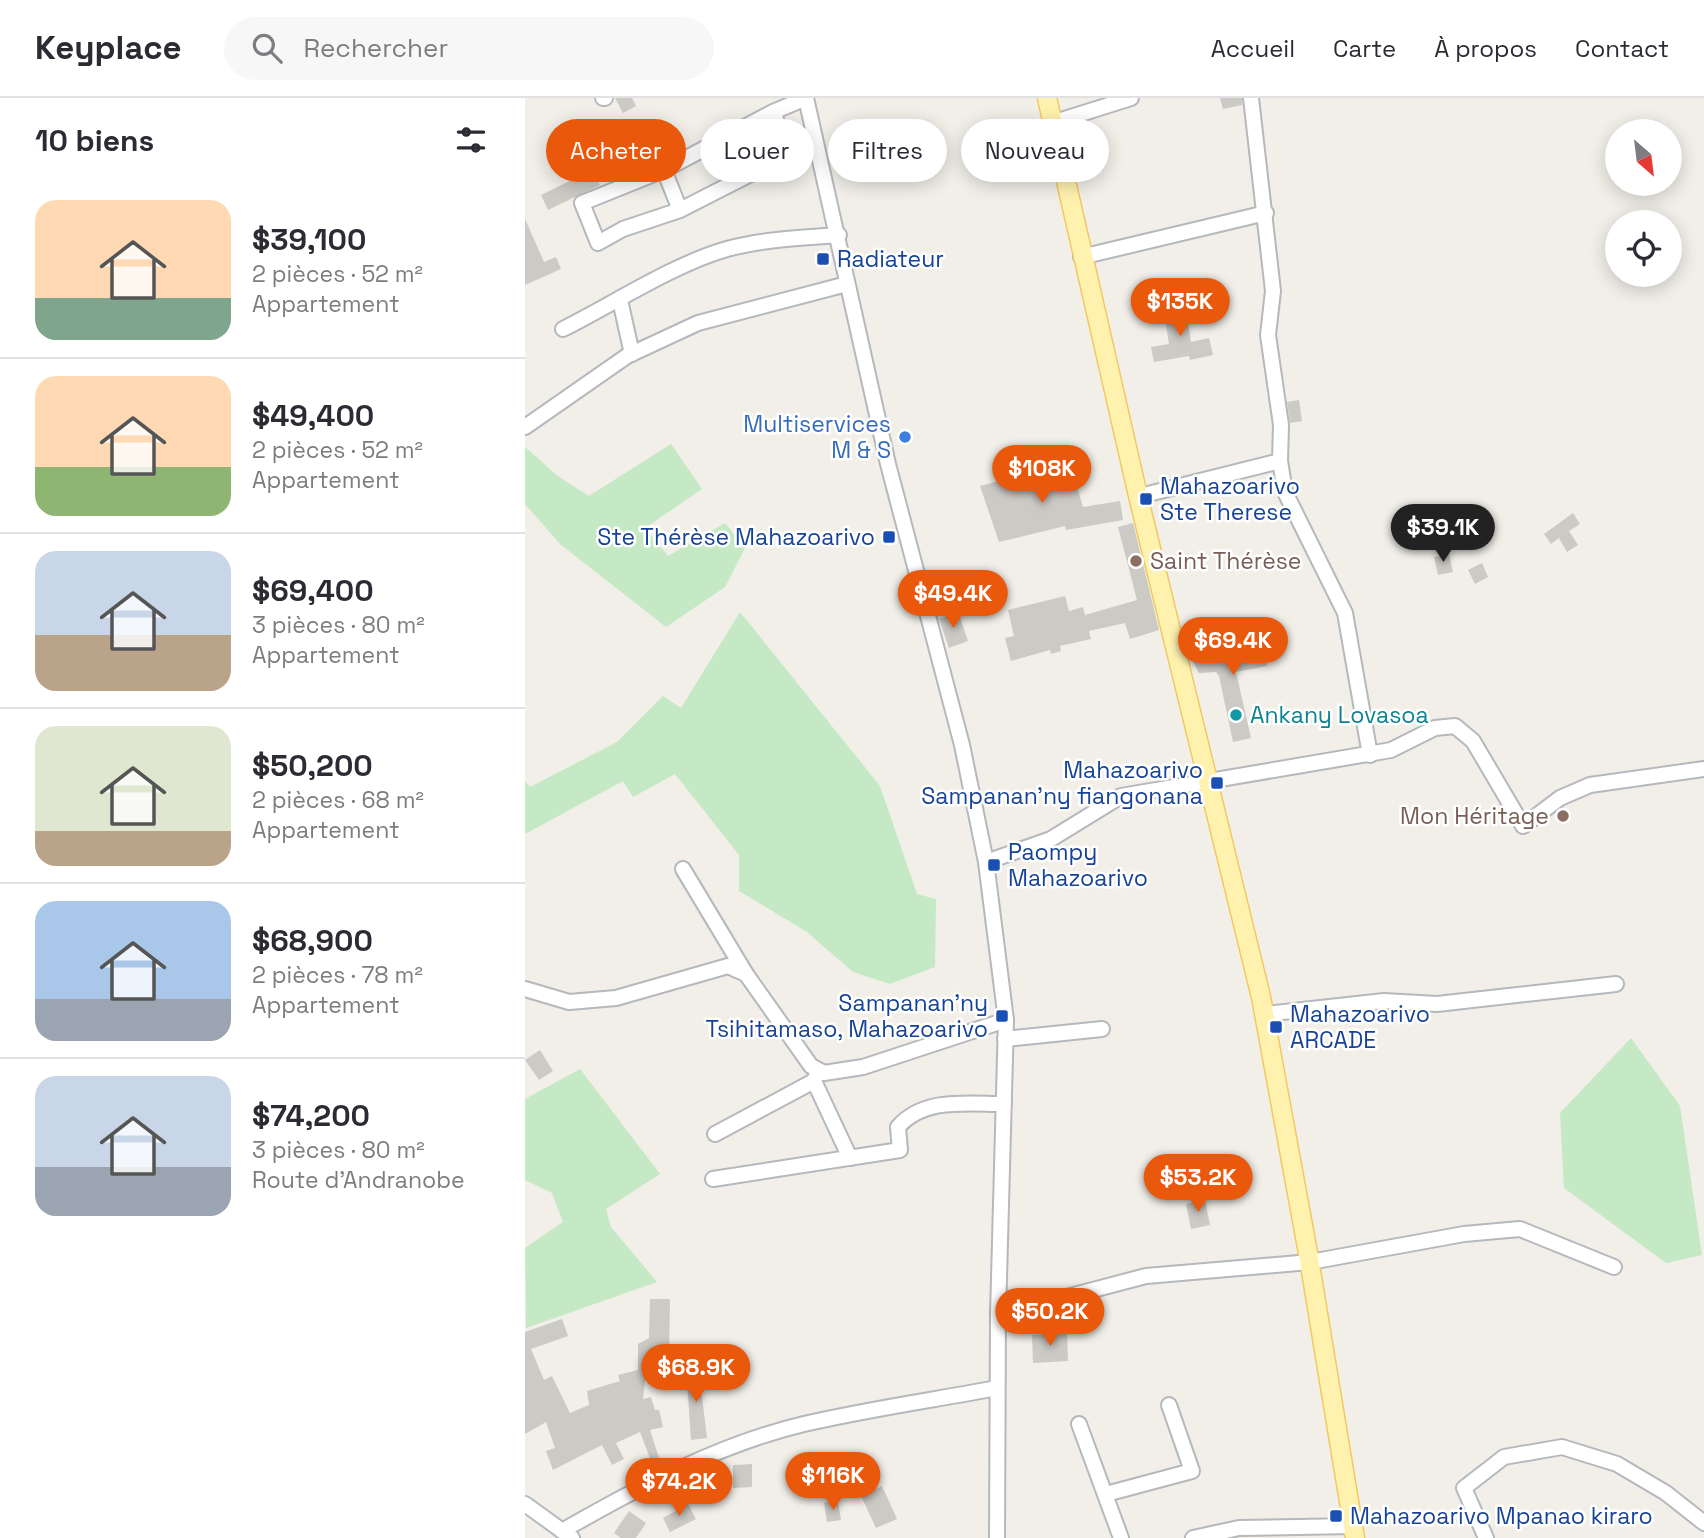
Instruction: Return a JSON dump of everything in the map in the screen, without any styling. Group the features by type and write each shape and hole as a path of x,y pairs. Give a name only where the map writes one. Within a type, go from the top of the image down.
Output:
{"main road":[{"path":"1047,98 1051,119"},
{"path":"1065,182 1265,1014 1310,1262 1354,1532"}],"street":[{"path":"686,158 773,112 806,98 839,235 847,284 888,464 962,745 986,862 1006,1020 998,1315 997,1538"},
{"path":"1065,119 1131,98"},
{"path":"1251,98 1257,171 1266,213 1273,291 1268,335 1281,425 1280,461 1285,492 1345,613 1370,755"},
{"path":"634,182 582,203 598,243 623,229 680,210 768,165 777,156 782,138 773,112"},
{"path":"669,182 680,210"},
{"path":"1081,257 1266,213"},
{"path":"563,329 726,250 774,240 839,235"},
{"path":"525,427 632,354 698,323 847,284"},
{"path":"620,300 632,354"},
{"path":"1140,496 1280,461"},
{"path":"986,862 1051,839 1121,796 1370,755 1391,750 1435,728 1455,726 1473,741 1523,826 1560,797 1590,785 1704,769"},
{"path":"683,869 746,974 811,1066 850,1158"},
{"path":"525,989 569,1002 616,998 728,966 746,974"},
{"path":"1265,1014 1384,1001 1437,1004 1616,985"},
{"path":"715,1134 816,1076 863,1067 1006,1020"},
{"path":"1005,1039 1102,1029"},
{"path":"713,1179 900,1150 898,1127 908,1116 938,1105 1004,1104"},
{"path":"998,1315 1146,1276 1310,1262 1464,1234 1520,1229 1614,1267"},
{"path":"525,1504 567,1535 631,1492 726,1451 802,1425 997,1388"},
{"path":"1106,1494 1192,1471 1170,1405"},
{"path":"1079,1424 1121,1538"},
{"path":"1486,1538 1464,1488 1504,1457 1562,1447 1617,1464 1666,1493 1704,1523"},
{"path":"1193,1538 1238,1533 1354,1532"}],"green space":[{"path":"671,444 702,489 645,528 668,556 725,523 745,548 725,587 666,627 560,544 525,504 525,447 559,477 589,496"},
{"path":"740,612 880,786 917,894 936,899 935,967 890,984 853,972 807,932 739,891 739,855 675,774 633,797 623,781 525,834 525,781 530,787 617,742 663,696 681,708"},
{"path":"1631,1038 1680,1106 1702,1255 1666,1263 1564,1188 1560,1113"},
{"path":"580,1069 660,1174 606,1209 611,1227 657,1282 526,1328 525,1248 563,1222 552,1193 525,1180 525,1099"}],"building":[{"path":"615,98 632,98 636,106 623,113"},
{"path":"1220,98 1242,98 1242,105 1223,109"},
{"path":"568,182 598,182 600,185 548,210 541,195"},
{"path":"525,219 544,262 556,257 561,269 525,285"},
{"path":"1185,303 1191,342 1209,338 1213,355 1190,360 1189,356 1154,362 1151,347 1169,344 1163,307"},
{"path":"1299,400 1302,421 1290,423 1287,402"},
{"path":"1060,464 1063,475 1073,472 1083,507 1120,501 1123,520 1066,530 1065,526 999,542 980,486"},
{"path":"1463,505 1470,520 1449,529 1442,514"},
{"path":"1573,513 1580,524 1569,531 1578,545 1567,552 1559,538 1551,544 1544,534"},
{"path":"1425,518 1427,536 1412,538 1410,520"},
{"path":"1133,523 1159,630 1130,639 1125,623 1089,631 1091,639 1060,646 1061,651 1051,654 1050,650 1011,661 1005,638 1014,636 1008,610 1065,596 1069,611 1083,607 1085,615 1137,600 1118,527"},
{"path":"1449,554 1453,572 1438,575 1434,557"},
{"path":"1482,563 1488,577 1475,584 1468,570"},
{"path":"958,612 968,641 949,648 939,619"},
{"path":"1261,637 1267,666 1236,672 1251,738 1233,742 1219,676 1216,672 1199,673 1192,659 1198,650"},
{"path":"540,1050 553,1071 539,1080 525,1060"},
{"path":"1205,1200 1210,1225 1191,1229 1186,1204"},
{"path":"650,1299 670,1299 669,1358 651,1360 651,1372 646,1372 643,1399 651,1397 655,1410 659,1410 663,1427 650,1430 659,1458 651,1461 640,1432 616,1443 624,1459 612,1465 602,1445 553,1470 546,1451 555,1448 546,1422 525,1434 525,1332 562,1319 568,1336 531,1349 544,1380 552,1376 570,1413 589,1405 587,1391 620,1381 618,1375 638,1370 638,1344 649,1338"},
{"path":"1067,1333 1068,1361 1033,1363 1032,1335"},
{"path":"698,1364 707,1438 691,1440 686,1365"},
{"path":"752,1464 752,1487 733,1488 733,1465"},
{"path":"882,1486 897,1519 876,1528 861,1496"},
{"path":"838,1501 841,1520 827,1522 824,1503"},
{"path":"688,1504 696,1519 670,1532 663,1518"},
{"path":"629,1511 646,1523 636,1538 621,1538 614,1533"}],"place":[{"name":"Radiateur","path":"823,259"},
{"name":"Multiservices M & S","path":"905,437"},
{"name":"Mahazoarivo Ste Therese","path":"1146,499"},
{"name":"Ste Thérèse Mahazoarivo","path":"889,537"},
{"name":"Saint Thérèse","path":"1136,561"},
{"name":"Ankany Lovasoa","path":"1236,715"},
{"name":"Mahazoarivo Sampanan'ny fiangonana","path":"1217,783"},
{"name":"Mon Héritage","path":"1563,816"},
{"name":"Paompy Mahazoarivo","path":"994,865"},
{"name":"Sampanan'ny Tsihitamaso, Mahazoarivo","path":"1002,1016"},
{"name":"Mahazoarivo ARCADE","path":"1276,1027"},
{"name":"Mahazoarivo Mpanao kiraro","path":"1336,1516"}]}
